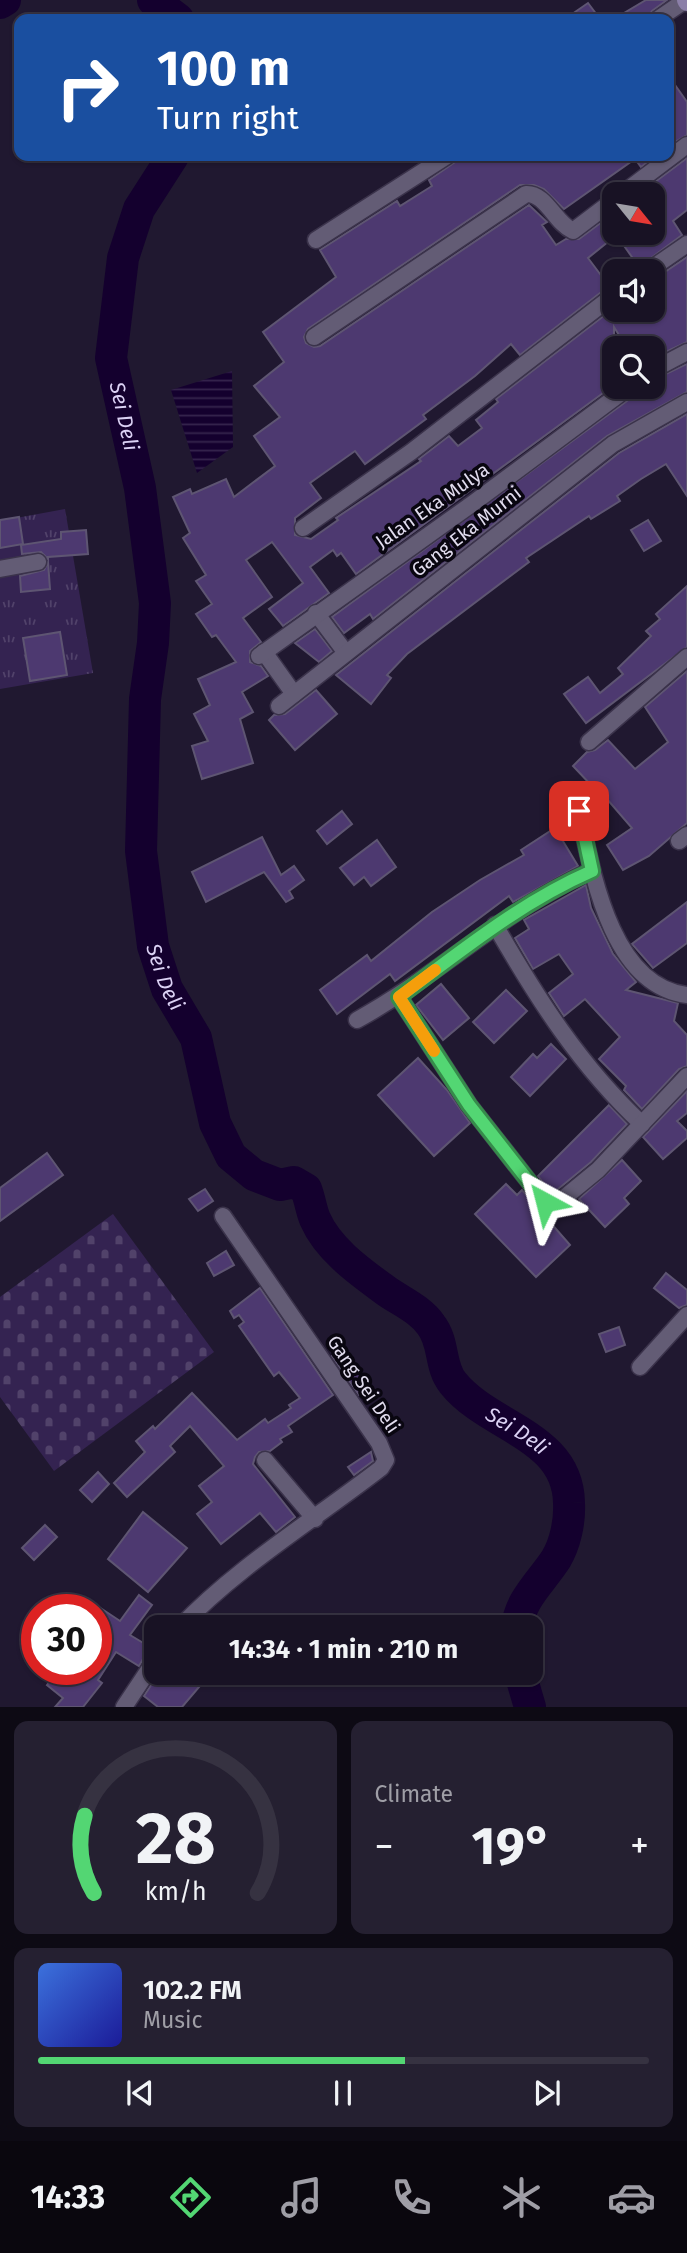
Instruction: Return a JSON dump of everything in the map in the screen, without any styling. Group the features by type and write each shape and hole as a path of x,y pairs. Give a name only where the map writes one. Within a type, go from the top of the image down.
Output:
{"street":[{"path":"666,14 686,1"},
{"path":"316,240 439,161"},
{"path":"638,182 666,161"},
{"path":"314,337 526,194 538,197 565,227 573,231 602,209"},
{"path":"665,259 687,244"},
{"path":"303,528 411,452 602,304"},
{"path":"665,364 687,352"},
{"name":"Jalan Eka Mulya","path":"294,694 261,654 472,504 613,399"},
{"name":"Gang Eka Murni","path":"279,706 613,444 687,402"},
{"path":"0,569 38,562"},
{"path":"316,613 346,653"},
{"path":"589,742 687,657"},
{"path":"579,811 592,871 622,949 642,975 663,989 687,995"},
{"path":"358,1020 399,997 495,925 566,882 592,871"},
{"path":"495,925 539,1001 582,1062 642,1124"},
{"path":"399,997 469,1105 550,1206 555,1206 598,1170 687,1076"},
{"name":"Gang Sei Deli","path":"192,1615 221,1587 381,1468 386,1456 223,1216"},
{"path":"640,1367 687,1315"},
{"path":"265,1460 315,1519"},
{"path":"124,1707 144,1677"}],"green space":[{"path":"65,509 93,673 0,689 0,521"},
{"path":"113,1214 214,1352 54,1471 0,1397 0,1297"}],"shaded area":[{"path":"232,371 233,447 197,473 171,390"}],"building":[{"path":"646,0 667,0 650,14 622,14"},
{"path":"588,3 596,14 572,14"},
{"path":"674,84 687,102 687,135 674,143"},
{"path":"687,158 687,210 673,221 682,235 650,259 633,259 623,245 665,245 665,182 655,182"},
{"path":"457,161 632,161 564,209 544,189 534,185 520,185 308,329 304,337 306,343 314,347 320,346 529,205 547,222 542,225 556,245 566,239 579,239 602,222 604,245 588,258 602,277 602,291 520,355 511,344 475,376 423,415 426,419 365,464 355,451 310,483 321,498 295,518 295,535 311,539 338,520 336,518 421,461 419,459 449,436 458,446 482,428 476,420 498,402 496,399 602,317 602,322 665,322 665,272 687,257 687,342 665,352 665,336 620,336 614,327 614,336 602,336 602,394 356,574 341,553 337,556 333,550 310,567 329,593 283,626 269,609 303,583 272,542 246,560 272,597 243,618 261,642 250,651 250,662 261,666 268,676 242,692 253,712 240,719 253,763 202,779 192,746 208,741 194,714 210,705 198,679 236,662 216,635 212,637 196,614 212,604 196,581 206,575 183,538 190,533 173,497 190,489 192,494 226,479 234,497 275,466 254,436 280,417 254,386 284,362 263,332 336,277 320,250 397,201 400,206 432,186 429,180"},
{"path":"636,161 649,161 641,167"},
{"path":"687,364 687,392 607,436 373,619 370,614 344,633 332,617 630,399 665,399 665,374"},
{"path":"687,414 687,496 666,464 641,479 617,496 620,501 591,519 589,516 526,558 529,562 407,654 387,675 391,678 371,704 336,675 619,453"},
{"path":"19,517 23,544 0,548 0,520"},
{"path":"648,520 661,541 644,551 631,530"},
{"path":"86,530 88,554 48,559 41,552 22,554 21,545 61,539 61,532"},
{"path":"48,562 50,589 21,592 20,576 44,570"},
{"path":"687,586 687,647 586,723 564,694 588,677 600,693 623,674 618,668 651,636 646,631 660,619 656,614"},
{"path":"315,629 332,651 319,662 295,643"},
{"path":"60,632 67,675 30,681 23,638"},
{"path":"687,671 687,823 649,856 623,870 607,845 632,828 594,784 592,786 573,766 587,752 595,750 608,740 635,769 668,742 645,707"},
{"path":"316,690 337,714 295,750 269,720 274,715 285,714"},
{"path":"342,811 352,824 327,844 317,831"},
{"path":"555,828 578,866 513,902 509,896 395,981 390,974 337,1014 320,990 367,955 371,961 432,912 524,855 521,850"},
{"path":"262,837 281,875 294,866 304,880 289,891 293,898 286,902 264,872 206,902 192,872"},
{"path":"377,840 396,867 371,886 364,877 354,885 340,868"},
{"path":"586,885 591,908 613,954 636,982 626,990 678,1003 674,1021 687,1035 687,1066 679,1069 642,1109 624,1090 626,1086 599,1059 620,1037 585,999 564,1016 549,993 573,974 559,954 533,969 515,938 529,929 524,920"},
{"path":"687,902 687,943 653,968 632,944"},
{"path":"441,984 469,1018 443,1040 416,1005"},
{"path":"506,990 527,1011 494,1043 473,1022"},
{"path":"551,1044 566,1059 530,1096 511,1077 533,1054 537,1058"},
{"path":"418,1058 447,1090 470,1123 434,1156 378,1095"},
{"path":"687,1091 687,1113 677,1121 687,1131 687,1138 663,1159 643,1137"},
{"path":"609,1105 627,1124 591,1162 552,1194 538,1176"},
{"path":"47,1153 63,1175 0,1221 0,1188"},
{"path":"622,1160 641,1181 624,1198 629,1204 605,1227 579,1199"},
{"path":"506,1184 517,1195 522,1190 570,1245 536,1277 475,1214"},
{"path":"205,1189 213,1201 198,1211 189,1199"},
{"path":"226,1251 234,1265 214,1276 207,1263"},
{"path":"666,1273 687,1290 687,1305 679,1308 654,1288"},
{"path":"260,1288 333,1395 288,1426 292,1432 280,1439 282,1442 270,1451 259,1452 255,1457 253,1464 295,1517 276,1532 260,1513 221,1544 197,1514 212,1502 199,1486 224,1466 190,1426 170,1446 175,1452 127,1497 114,1483 145,1452 136,1441 153,1426 155,1429 192,1393 237,1440 265,1419 268,1423 291,1408 289,1405 300,1398 279,1372 274,1376 239,1326 244,1322 239,1315 234,1318 230,1311"},
{"path":"619,1327 625,1345 606,1352 599,1334"},
{"path":"344,1349 369,1389 359,1395 332,1356"},
{"path":"371,1452 373,1461 354,1475 348,1467"},
{"path":"98,1472 109,1484 92,1502 80,1490"},
{"path":"143,1512 187,1548 148,1592 108,1559"},
{"path":"45,1525 57,1537 34,1560 22,1548"},
{"path":"139,1595 152,1605 130,1635 144,1643 144,1657 139,1666 116,1652 112,1658 112,1616 120,1621"},
{"path":"47,1685 100,1685 83,1707 55,1707 63,1698"},
{"path":"151,1685 201,1685 182,1707 158,1707 144,1696"}],"waterway":[{"name":"Sei Deli","path":"0,3 5,0"},
{"name":"Sei Deli","path":"153,0 171,14"},
{"name":"Sei Deli","path":"170,161 139,209 123,258 111,358 140,488 155,603 153,643 145,699 141,851 153,946 167,989 196,1038 215,1123 231,1156 254,1175 280,1185 294,1182 306,1189 315,1219 336,1250 365,1275 421,1314 431,1325 453,1383 468,1398 524,1434 556,1462 565,1480 569,1503 566,1532 556,1559 532,1591 520,1615"},
{"name":"Sei Deli","path":"524,1685 530,1707"}],"slow traffic":[{"path":"434,1051 399,997 435,970"}],"route":[{"path":"545,1202 469,1105 399,997 495,925 566,882 592,871 579,811"}]}
